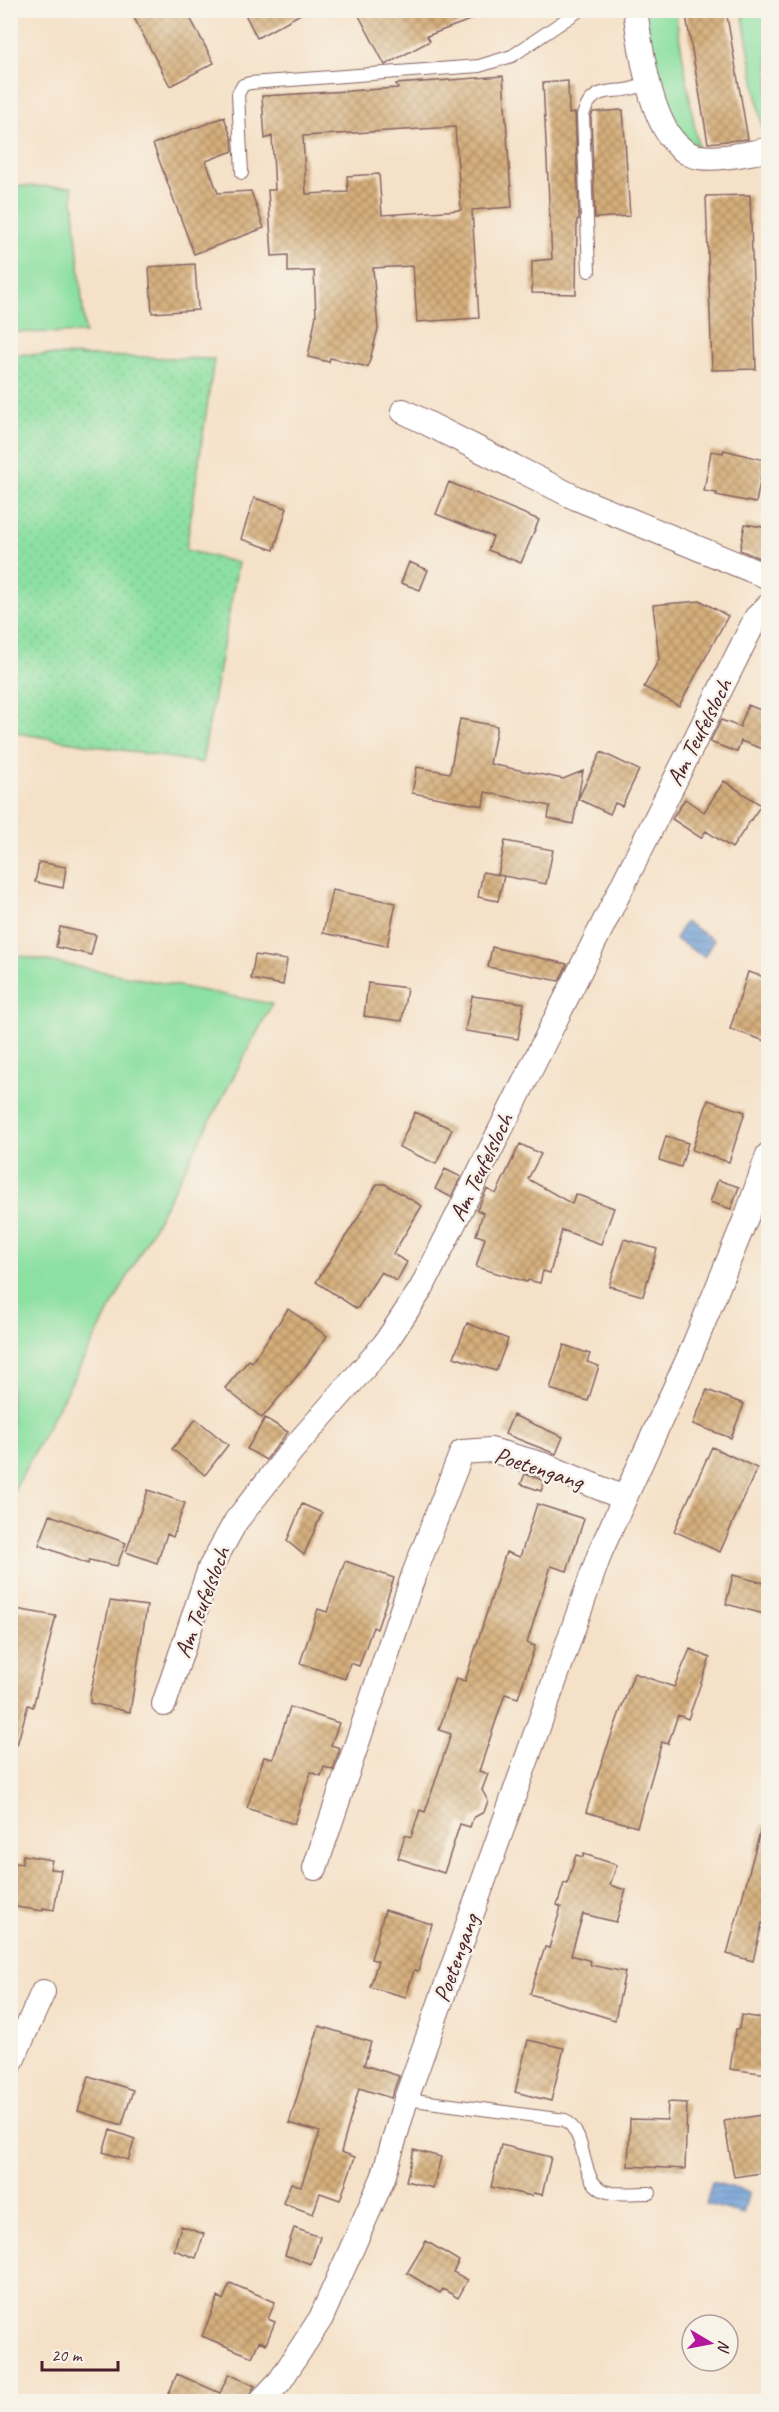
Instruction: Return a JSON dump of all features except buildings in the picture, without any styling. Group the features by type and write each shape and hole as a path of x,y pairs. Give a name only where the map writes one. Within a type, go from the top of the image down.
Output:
{"street":[{"path":"635,10 647,82 663,124 679,145 690,154 711,157 768,150"},
{"path":"403,411 576,498 768,577"},
{"name":"Am Teufelsloch","path":"164,1704 210,1568 231,1531 292,1450 384,1345 421,1289 756,618 768,606"},
{"name":"Poetengang","path":"260,2402 280,2381 321,2318 383,2178 406,2099 601,1550 694,1345 748,1213 768,1155"},
{"name":"Poetengang","path":"315,1868 414,1574 462,1452 490,1450 544,1465 624,1498"},
{"path":"10,2066 43,1992"}],"lane":[{"path":"243,173 238,94 243,85 479,66 512,56 580,10"},
{"path":"590,271 583,115 586,104 600,93 635,89 647,82"},
{"path":"406,2099 565,2120 574,2126 581,2139 589,2177 597,2188 611,2193 650,2193"}],"green space":[{"path":"643,11 675,11 698,147 683,136 665,113"},
{"path":"742,11 768,11 768,142 765,143"},
{"path":"768,165 768,316 764,171"},
{"path":"11,186 72,187 85,333 11,332"},
{"path":"11,354 214,359 186,550 238,563 202,763 11,732"},
{"path":"10,954 272,1004 11,1496"}],"water":[{"path":"685,922 714,940 704,957 675,939"},
{"path":"712,2182 749,2192 743,2214 706,2204"}]}
